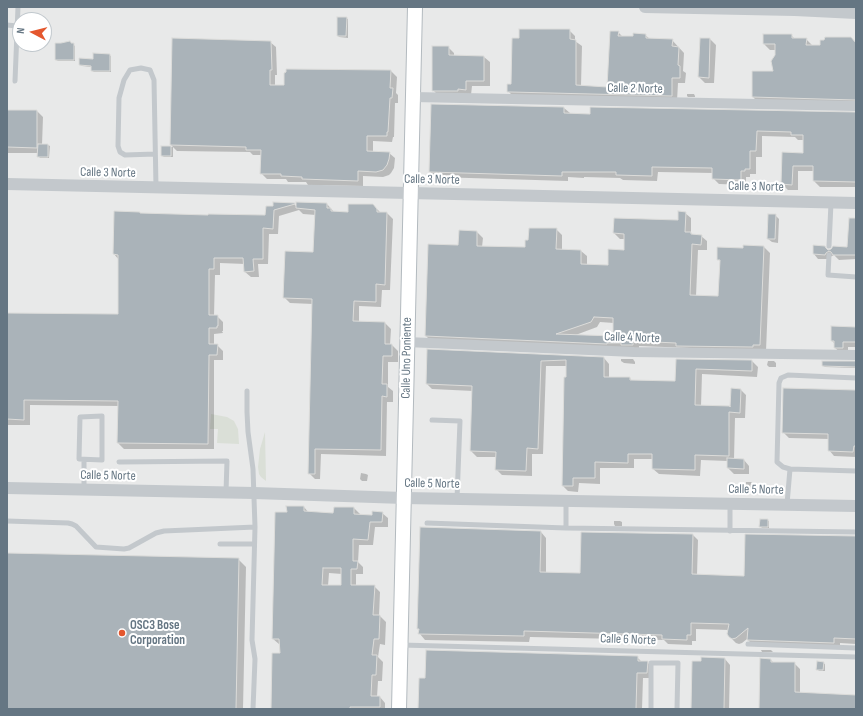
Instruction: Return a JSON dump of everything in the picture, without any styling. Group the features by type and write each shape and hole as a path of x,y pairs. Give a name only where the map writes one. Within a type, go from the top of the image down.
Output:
{"main road":[{"name":"Calle Uno Poniente","path":"399,709 415,7"}],"street":[{"path":"645,7 795,9 856,13"},
{"name":"Calle 2 Norte","path":"413,97 856,106"},
{"name":"Calle 3 Norte","path":"7,184 856,203"},
{"name":"Calle 4 Norte","path":"407,342 634,352 856,355"},
{"name":"Calle 5 Norte","path":"7,488 226,492 404,498 856,506"}],"lane":[{"path":"15,81 16,52"},
{"path":"155,154 125,155 120,152 118,146 120,98 124,80 130,70 141,68 150,70 154,80 156,188"},
{"path":"829,246 831,203"},
{"path":"829,255 828,275 856,277"},
{"path":"856,378 788,375 781,378 779,383 778,462 783,467 790,468 856,471"},
{"path":"247,391 248,432 253,469 254,493 252,640 255,660 253,709"},
{"path":"80,416 102,416 102,460 84,460 79,459 80,416"},
{"path":"432,420 460,421 457,499"},
{"path":"84,460 84,490"},
{"path":"119,462 227,460 226,492"},
{"path":"786,504 790,468"},
{"path":"566,501 566,528"},
{"path":"730,504 730,531"},
{"path":"7,521 68,523 76,526 96,548 124,549 129,548 156,533 164,531 254,527"},
{"path":"427,523 566,528 856,532"},
{"path":"220,544 254,544"},
{"path":"748,644 856,648"},
{"name":"Calle 6 Norte","path":"400,645 856,657"},
{"path":"651,709 651,663 678,663 677,709"}],"shaded area":[{"path":"7,7 856,7 856,709 7,709"},
{"path":"211,414 227,417 234,421 238,429 239,444 217,443 218,429 210,429"},
{"path":"265,432 266,481 259,474 258,467 260,449"}],"building":[{"path":"337,17 347,17 346,36 337,36"},
{"path":"519,29 570,29 570,39 576,40 576,85 607,87 610,31 619,31 618,36 633,36 633,33 646,34 646,38 673,39 672,46 679,47 678,65 680,66 680,78 672,78 672,96 507,92 507,84 511,84 512,38 519,38"},
{"path":"763,34 792,34 792,38 807,38 806,45 820,45 820,40 824,40 825,37 851,37 856,43 856,100 752,97 752,71 773,71 771,61 775,55 775,44 763,44"},
{"path":"172,38 271,41 272,70 270,70 270,85 284,85 284,73 286,72 286,69 391,70 390,88 393,88 392,98 390,98 387,136 367,136 367,151 390,152 387,165 383,170 376,172 358,171 358,181 302,179 302,177 281,176 281,174 260,174 261,150 246,150 246,147 170,145"},
{"path":"700,38 710,38 709,78 698,77"},
{"path":"70,41 71,43 74,43 74,60 55,60 55,43"},
{"path":"432,46 449,46 449,55 484,56 484,81 466,81 466,90 458,89 458,91 432,91"},
{"path":"93,53 110,54 110,71 91,71 91,66 79,65 79,58 93,59"},
{"path":"431,104 564,107 564,113 590,114 590,107 856,112 856,182 813,181 813,166 793,166 792,185 781,184 782,152 803,153 803,135 791,135 791,132 757,131 756,151 750,151 750,169 741,171 741,180 712,179 712,168 652,167 652,176 616,175 616,172 562,172 562,176 429,172"},
{"path":"7,110 37,110 37,148 7,147"},
{"path":"38,144 48,144 48,157 37,157"},
{"path":"161,146 171,146 171,156 161,156"},
{"path":"273,202 295,204 274,210 273,229 263,228 263,259 253,259 254,271 244,272 243,258 214,258 214,269 209,269 209,315 218,315 218,326 217,328 209,328 209,344 218,344 217,355 209,355 208,444 117,443 118,401 24,400 24,420 7,419 7,313 118,314 118,255 113,254 114,211 208,215 265,215 266,206 273,206"},
{"path":"296,202 327,203 327,208 331,208 331,211 348,212 348,204 373,204 377,209 377,212 387,212 385,285 376,284 376,302 354,301 353,321 385,322 385,344 392,344 392,356 383,356 382,384 387,384 387,397 382,396 381,450 315,449 315,474 308,474 312,299 283,298 285,251 313,252 315,210 296,208"},
{"path":"678,211 686,212 685,232 702,235 701,245 692,244 690,295 718,296 720,260 717,260 717,247 743,248 743,245 764,246 760,345 753,345 753,347 676,346 676,343 633,341 633,345 621,345 621,343 607,344 425,336 428,244 458,245 459,230 477,231 477,246 525,247 525,240 528,240 529,228 557,228 556,249 581,250 581,264 608,265 608,249 624,250 624,234 613,233 614,218 678,220","holes":["594,317 613,318 613,336 556,334 591,322"]},
{"path":"768,214 776,214 775,239 767,239"},
{"path":"849,218 856,218 856,255 833,255 829,251 825,255 813,254 813,245 825,246 828,250 833,246 847,247"},
{"path":"831,326 856,327 856,342 843,342 843,348 834,348 834,341 831,341"},
{"path":"427,349 604,357 604,377 630,377 630,380 675,381 676,359 752,360 752,371 696,369 695,405 730,407 731,388 741,389 740,413 729,412 729,456 695,455 695,470 652,469 652,454 628,454 628,463 595,462 595,478 573,478 573,486 562,486 564,377 566,377 566,360 541,361 538,449 527,448 526,471 495,470 496,452 470,451 472,386 426,384"},
{"path":"822,361 856,361 856,367 822,366"},
{"path":"783,388 856,390 856,446 854,446 853,452 828,451 828,434 782,433"},
{"path":"727,458 744,459 744,469 727,468"},
{"path":"286,506 304,506 304,511 333,513 334,507 354,507 354,514 372,515 372,511 383,512 382,522 370,522 368,540 353,539 353,561 358,561 357,569 351,569 351,585 375,585 373,615 380,615 379,639 374,639 372,655 377,655 376,675 372,675 371,696 380,696 380,707 350,707 350,709 271,709 272,653 280,653 279,639 272,639 275,512 287,512","holes":["323,568 341,568 341,585 322,585"]},
{"path":"760,519 768,519 768,527 759,527"},
{"path":"420,527 541,531 540,572 580,573 581,532 693,534 692,574 744,576 745,534 856,536 856,639 834,638 834,643 747,640 748,628 736,638 732,639 727,634 729,624 691,623 691,635 687,635 687,640 662,639 662,635 524,631 524,636 418,634"},
{"name":"OSC3 Bose Corporation","path":"7,553 239,558 236,709 7,709"},
{"path":"426,650 638,656 638,661 648,661 647,673 637,673 636,709 418,709 419,678 425,678"},
{"path":"701,657 725,658 724,709 691,709 692,661 701,661"},
{"path":"760,658 771,659 771,662 795,662 795,692 856,695 856,709 759,709"},
{"path":"817,661 824,662 823,670 816,670"}],"place":[{"name":"OSC3 Bose Corporation","path":"122,633"}]}
